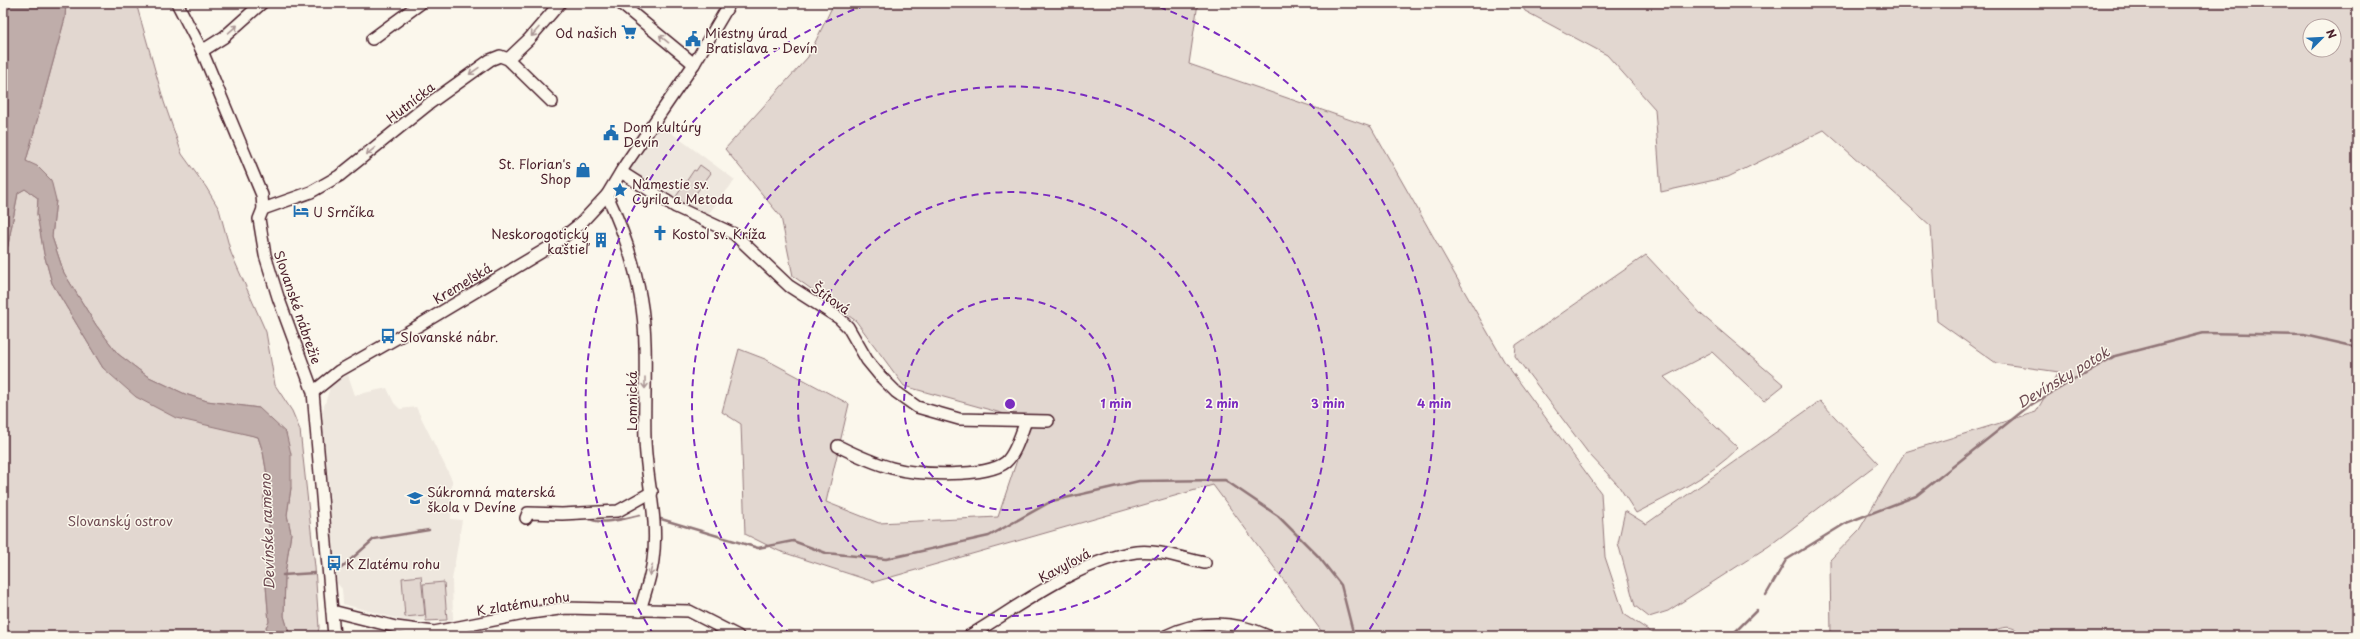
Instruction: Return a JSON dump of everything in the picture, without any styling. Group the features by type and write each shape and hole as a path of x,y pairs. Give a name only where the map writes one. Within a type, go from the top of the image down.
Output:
{"street":[{"name":"Slovanské nábrežie","path":"177,3 202,51 262,195 263,209 259,219 265,255 278,297 313,392 334,636"},
{"path":"202,51 224,37 262,3"},
{"path":"372,38 421,3"},
{"path":"552,102 508,59 530,39 560,3"},
{"path":"620,3 694,64"},
{"name":"Kremeľská","path":"313,392 339,371 418,326 552,245 581,223 607,195 620,172 694,64 730,3"},
{"name":"Hutnícka","path":"263,209 311,192 355,164 430,103 490,60 500,56 508,59"},
{"name":"Štítová","path":"620,172 676,207 734,234 789,286 839,318 848,328 867,360 881,377 896,392 917,407 959,419 1048,421"},
{"name":"Lomnická","path":"607,195 618,217 635,272 642,304 645,344 645,440 652,492 653,560 640,610"},
{"path":"838,446 865,459 893,468 969,474 1001,465 1007,460 1026,421"},
{"path":"526,518 528,513 562,514 618,511 652,492"},
{"name":"Kavyľová","path":"969,636 1080,569 1110,558 1137,552 1205,563"},
{"name":"K zlatému rohu","path":"332,611 396,627 434,632 524,614 566,608 689,611 738,636"},
{"path":"1166,636 1190,627 1213,623 1237,624 1268,636"}],"shaded area":[{"path":"3,3 66,3 65,18 26,161 37,166 51,180 56,200 52,237 64,273 96,325 118,354 147,376 185,394 207,401 259,408 286,433 291,454 291,488 287,515 291,533 285,574 284,616 290,636 270,636 266,627 269,622 265,574 273,539 263,506 267,475 263,452 258,437 176,418 136,397 103,368 52,283 44,254 37,214 38,198 25,189 18,193 3,271"},
{"path":"662,126 735,180 706,217 670,200 629,171"},
{"path":"348,375 355,395 387,388 394,403 400,409 416,407 452,480 451,519 462,520 452,580 453,620 406,621 343,604 342,589 337,583 322,413 331,384"}],"green space":[{"path":"66,3 136,3 164,102 182,154 206,187 219,209 231,253 266,332 275,385 292,411 300,430 315,567 319,628 317,636 290,636 284,616 285,574 291,533 287,515 291,488 259,408 207,401 185,394 147,376 118,354 96,325 64,273 52,237 56,200 26,161 65,18"},
{"path":"834,3 1198,3 1189,64 1371,127 1504,361 1601,493 1605,557 1624,614 1657,636 1325,636 1213,485 874,582 779,551 745,534 741,424 722,412 739,349 765,359 849,404 826,502 879,523 998,517 1030,421 904,386 856,321 793,276 781,217 725,149 808,57"},
{"path":"1520,3 2357,3 2357,636 2025,636 2010,627 2005,627 1985,636 1831,636 1830,560 1859,530 1905,452 2036,412 2059,372 1996,363 1937,321 1931,226 1824,130 1728,177 1661,192 1655,109 1607,55 1525,11"},
{"path":"700,165 711,173 686,207 673,201 694,170 696,171"},
{"name":"Slovanský ostrov","path":"25,189 38,198 37,214 44,254 52,283 103,368 221,427 258,437 263,452 267,475 263,506 273,539 265,574 269,622 266,627 270,636 3,636 3,271 18,193"},
{"path":"1646,255 1702,315 1784,385 1764,401 1712,352 1664,377 1738,448 1703,476 1677,492 1636,513 1618,485 1589,454 1515,356 1516,345"},
{"path":"1820,401 1878,463 1769,546 1668,611 1649,617 1635,606 1618,543 1625,511 1646,524"},
{"path":"421,576 425,615 405,617 402,578"},
{"path":"444,582 447,620 426,621 423,584"}],"waterway":[{"name":"Devínsky potok","path":"1766,595 1786,560 1846,523 1916,496 2029,406 2115,356 2204,333 2304,335 2357,347"},
{"name":"Devínsky potok","path":"661,519 758,548 793,541 826,553 886,559 989,536 1052,501 1139,481 1225,480 1278,516 1318,556 1341,585 1354,636"},
{"name":"Devínsky potok","path":"587,518 606,521 640,515"},
{"name":"Devínsky potok","path":"339,570 374,539 429,530"},
{"name":"Devínsky potok","path":"283,575 315,573"},
{"name":"Devínsky potok","path":"1731,636 1757,610"}],"place":[{"name":"Od našich","path":"629,32"},
{"name":"Miestny úrad Bratislava - Devín","path":"693,39"},
{"name":"Dom kultúry Devín","path":"611,133"},
{"name":"St. Florian's Shop","path":"583,170"},
{"name":"Námestie sv. Cyrila a Metoda","path":"620,190"},
{"name":"U Srnčíka","path":"301,211"},
{"name":"Kostol sv. Kríža","path":"660,233"},
{"name":"Neskorogotický kaštieľ","path":"601,240"},
{"name":"Slovanské nábr.","path":"388,336"},
{"name":"Súkromná materská škola v Devíne","path":"415,498"},
{"name":"K Zlatému rohu","path":"334,563"}],"water label":[{"name":"Devínske rameno","path":"267,532"}]}
